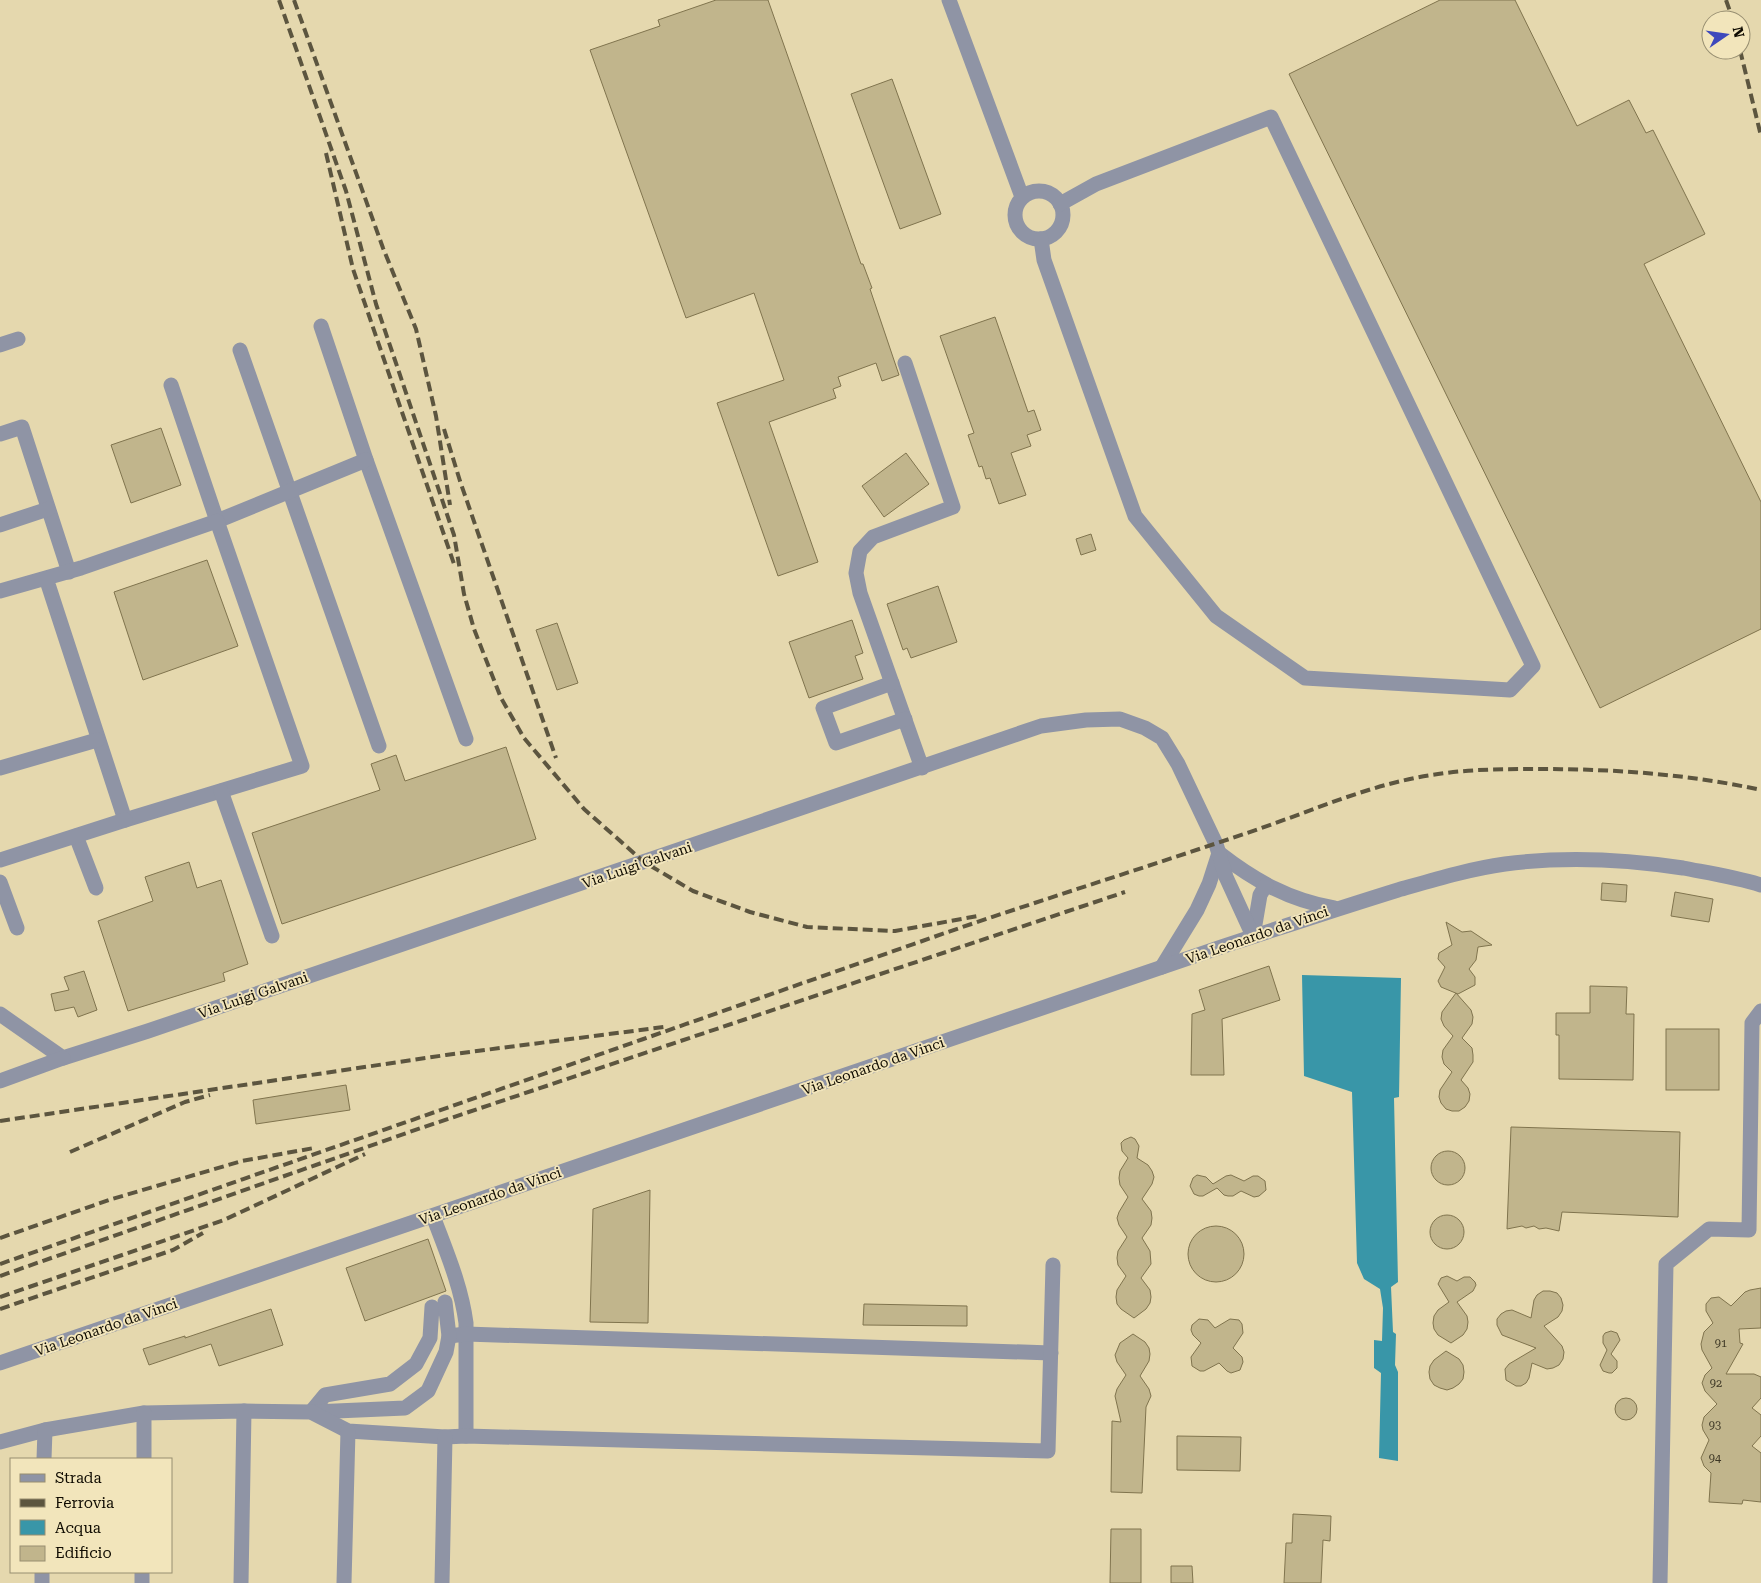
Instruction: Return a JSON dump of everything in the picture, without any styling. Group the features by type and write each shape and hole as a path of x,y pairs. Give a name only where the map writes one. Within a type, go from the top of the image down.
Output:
{"street":[{"path":"949,0 1022,198"},
{"path":"1041,239 1044,260 1135,516 1216,616 1305,678 1510,690 1533,666 1271,117 1096,184 1060,204"},
{"path":"1035,191 1043,192 1056,198 1060,204 1062,212 1060,227 1048,237 1041,239 1028,237 1018,228 1015,222 1016,209 1022,198 1035,191"},
{"path":"321,326 366,460 466,739"},
{"path":"0,345 18,339"},
{"path":"240,350 379,746"},
{"path":"905,363 953,507 873,536 860,552 856,574 860,593 922,768"},
{"path":"0,860 302,766 171,385"},
{"path":"0,434 22,427 68,572"},
{"path":"0,590 68,572 217,521 366,460"},
{"path":"0,525 48,509"},
{"path":"46,578 97,740 125,820"},
{"path":"892,683 824,708 836,744 905,719"},
{"name":"Via Luigi Galvani","path":"4,1077 148,1031 1041,726 1086,720 1120,719 1145,728 1162,738 1178,764 1219,853 1226,877 1253,936"},
{"path":"0,768 97,740"},
{"path":"221,791 272,936"},
{"path":"76,836 96,888"},
{"path":"1162,967 1197,910 1219,853 1266,886 1303,901 1336,909"},
{"name":"Via Leonardo da Vinci","path":"0,1363 1253,936 1437,879 1504,864 1555,860 1619,860 1658,864 1724,875 1761,885"},
{"path":"0,882 17,928"},
{"path":"1253,936 1260,895 1266,886"},
{"path":"1660,1583 1666,1264 1709,1229 1749,1230 1752,1023 1761,1011"},
{"path":"0,1014 63,1058"},
{"path":"433,1216 458,1281 464,1304 466,1334 466,1436"},
{"path":"312,1412 348,1432 445,1437 1048,1451 1053,1265"},
{"path":"0,1442 45,1430 144,1413 312,1412 405,1408 428,1391 446,1352 449,1336 439,1304 430,1338 416,1364 390,1384 325,1395 312,1412"},
{"path":"449,1336 466,1334 1051,1353"},
{"path":"241,1583 244,1411"},
{"path":"144,1413 144,1458"},
{"path":"44,1458 45,1430"},
{"path":"344,1583 348,1432"},
{"path":"442,1583 445,1437"}],"water":[{"path":"1302,975 1401,978 1399,1097 1394,1098 1398,1282 1391,1287 1393,1332 1396,1334 1395,1365 1398,1372 1398,1461 1379,1458 1381,1373 1374,1368 1374,1340 1382,1341 1383,1308 1380,1289 1364,1279 1357,1263 1352,1092 1304,1076"}],"building":[{"path":"716,0 768,0 861,264 863,264 872,288 870,289 899,375 882,381 876,363 838,377 841,386 833,389 836,398 769,422 818,562 778,576 717,403 784,380 754,293 686,318 590,50 660,26 658,20"},
{"path":"1440,0 1515,0 1577,126 1629,100 1646,133 1653,130 1705,234 1644,264 1761,502 1761,629 1600,708 1289,74"},
{"path":"892,79 941,214 900,229 851,94"},
{"path":"995,317 1028,412 1034,410 1041,430 1027,435 1031,446 1011,453 1026,495 999,504 990,478 986,479 982,466 979,467 968,435 974,433 940,336"},
{"path":"161,428 181,485 131,503 111,445"},
{"path":"906,453 929,484 884,517 862,486"},
{"path":"1091,534 1096,550 1081,555 1076,539"},
{"path":"207,560 238,646 143,680 114,592"},
{"path":"938,586 957,642 911,658 907,648 903,650 887,604"},
{"path":"852,620 863,653 855,656 863,679 809,698 789,642"},
{"path":"557,623 578,683 557,690 536,630"},
{"path":"506,747 536,839 282,924 252,833 380,790 371,764 396,755 405,781"},
{"path":"189,862 197,888 221,880 248,964 223,973 225,981 128,1011 98,921 153,901 145,877"},
{"path":"1602,883 1627,885 1626,902 1601,900"},
{"path":"1675,892 1713,899 1709,922 1671,916"},
{"path":"1446,922 1462,932 1471,931 1492,945 1478,947 1476,960 1469,969 1475,977 1475,985 1458,994 1441,987 1438,981 1445,967 1438,959 1439,953 1452,945"},
{"path":"1269,966 1280,1000 1222,1019 1224,1075 1191,1075 1192,1014 1205,1010 1199,990"},
{"path":"84,971 97,1010 78,1017 74,1007 55,1011 51,994 69,990 64,977"},
{"path":"1590,986 1627,987 1626,1014 1634,1014 1633,1080 1559,1079 1559,1035 1556,1035 1556,1013 1590,1013"},
{"path":"1456,993 1471,1010 1473,1017 1472,1024 1462,1038 1472,1048 1473,1062 1461,1080 1468,1088 1470,1094 1469,1101 1459,1111 1452,1111 1446,1109 1439,1097 1440,1090 1452,1072 1444,1064 1442,1057 1443,1050 1453,1036 1444,1026 1441,1019 1442,1012"},
{"path":"1666,1029 1719,1029 1719,1090 1666,1090"},
{"path":"346,1085 350,1110 256,1124 253,1100"},
{"path":"1511,1127 1680,1132 1678,1217 1562,1212 1559,1231 1546,1228 1539,1229 1534,1226 1507,1229"},
{"path":"1131,1137 1135,1139 1139,1146 1137,1158 1148,1165 1154,1177 1152,1184 1142,1199 1151,1211 1152,1218 1151,1225 1142,1238 1150,1251 1151,1264 1141,1278 1150,1290 1151,1297 1146,1309 1134,1318 1121,1309 1117,1304 1116,1297 1117,1290 1126,1276 1118,1265 1117,1258 1118,1251 1127,1237 1117,1218 1128,1197 1120,1185 1119,1178 1120,1171 1128,1158 1122,1151 1121,1143"},
{"path":"1448,1151 1455,1152 1460,1156 1464,1161 1464,1175 1460,1180 1455,1184 1448,1185 1441,1184 1436,1180 1432,1175 1431,1168 1432,1161 1436,1156 1441,1152"},
{"path":"1197,1175 1206,1177 1213,1184 1231,1175 1244,1181 1253,1176 1258,1176 1265,1181 1266,1190 1259,1196 1254,1197 1241,1191 1233,1196 1228,1196 1224,1195 1217,1188 1203,1196 1199,1196 1194,1194 1190,1186 1193,1178"},
{"path":"650,1190 648,1323 590,1322 593,1209"},
{"path":"1447,1215 1454,1216 1459,1220 1463,1225 1463,1239 1459,1244 1454,1248 1447,1249 1440,1248 1435,1244 1431,1239 1430,1232 1431,1225 1435,1220 1440,1216"},
{"path":"1216,1226 1227,1228 1236,1234 1242,1243 1244,1254 1242,1265 1236,1274 1227,1280 1216,1282 1205,1280 1196,1274 1190,1265 1188,1254 1190,1243 1196,1234 1205,1228"},
{"path":"428,1239 446,1291 365,1321 346,1268"},
{"path":"1447,1276 1457,1281 1464,1277 1470,1277 1476,1285 1473,1291 1457,1302 1467,1316 1467,1329 1463,1335 1451,1343 1438,1335 1433,1323 1434,1316 1438,1310 1449,1302 1438,1284 1441,1278"},
{"path":"1761,1288 1761,1328 1739,1329 1740,1343 1743,1344 1726,1374 1754,1374 1761,1377 1761,1398 1752,1408 1761,1415 1761,1436 1752,1446 1761,1453 1761,1502 1743,1500 1742,1504 1709,1502 1711,1473 1704,1466 1701,1458 1709,1440 1702,1425 1704,1417 1717,1404 1705,1391 1702,1383 1705,1375 1712,1368 1702,1350 1701,1344 1704,1332 1713,1323 1706,1311 1706,1304 1711,1298 1719,1297 1731,1306 1745,1292"},
{"path":"1543,1291 1557,1293 1561,1298 1562,1311 1558,1317 1544,1326 1562,1346 1564,1352 1563,1359 1559,1365 1547,1369 1532,1363 1526,1383 1516,1386 1506,1380 1505,1369 1509,1364 1536,1348 1502,1335 1497,1325 1497,1319 1506,1311 1512,1310 1531,1318 1534,1300"},
{"path":"864,1304 967,1306 967,1326 863,1325"},
{"path":"271,1309 283,1345 219,1366 211,1344 149,1365 143,1349 185,1336 185,1338"},
{"path":"1199,1319 1208,1320 1215,1328 1230,1319 1239,1320 1242,1324 1243,1333 1233,1348 1242,1357 1243,1362 1240,1370 1231,1373 1219,1363 1204,1371 1200,1371 1192,1366 1191,1357 1201,1343 1191,1330 1192,1325"},
{"path":"1611,1331 1617,1333 1620,1340 1611,1354 1617,1361 1617,1368 1612,1373 1609,1373 1603,1371 1600,1365 1607,1350 1603,1343 1603,1336"},
{"path":"1133,1334 1145,1342 1150,1354 1149,1361 1140,1376 1149,1389 1151,1396 1146,1407 1142,1493 1111,1492 1112,1421 1121,1422 1115,1396 1126,1375 1117,1362 1115,1355 1120,1343"},
{"path":"1446,1351 1459,1359 1463,1365 1464,1372 1463,1379 1459,1384 1447,1390 1434,1385 1430,1379 1429,1372 1434,1360"},
{"path":"1626,1398 1634,1401 1637,1409 1634,1417 1626,1420 1618,1417 1615,1409 1618,1401"},
{"path":"1177,1436 1241,1437 1240,1471 1177,1470"},
{"path":"1293,1514 1331,1516 1330,1541 1323,1540 1321,1583 1284,1583 1286,1543 1292,1543"},
{"path":"1111,1529 1141,1529 1141,1583 1110,1583"},
{"path":"1171,1566 1192,1566 1193,1583 1171,1583"}],"railway":[{"path":"279,0 346,191 376,304 454,535 464,594 474,629 501,698 524,738 584,809 644,862 693,891 750,912 807,927 895,931 978,916"},
{"path":"294,0 383,248 416,329 436,416 450,505"},
{"path":"1726,0 1730,10"},
{"path":"1742,60 1761,136"},
{"path":"326,153 353,269 454,564"},
{"path":"444,429 460,481 556,758"},
{"path":"0,1264 945,933 1207,847 1340,799 1388,784 1413,778 1464,771 1568,769 1679,776 1761,790"},
{"path":"0,1276 421,1128 1125,892"},
{"path":"0,1121 446,1055 664,1027"},
{"path":"70,1152 185,1102 210,1095"},
{"path":"0,1238 112,1199 242,1161 314,1148"},
{"path":"0,1297 224,1220 365,1154"},
{"path":"0,1309 173,1250 203,1233"}]}
